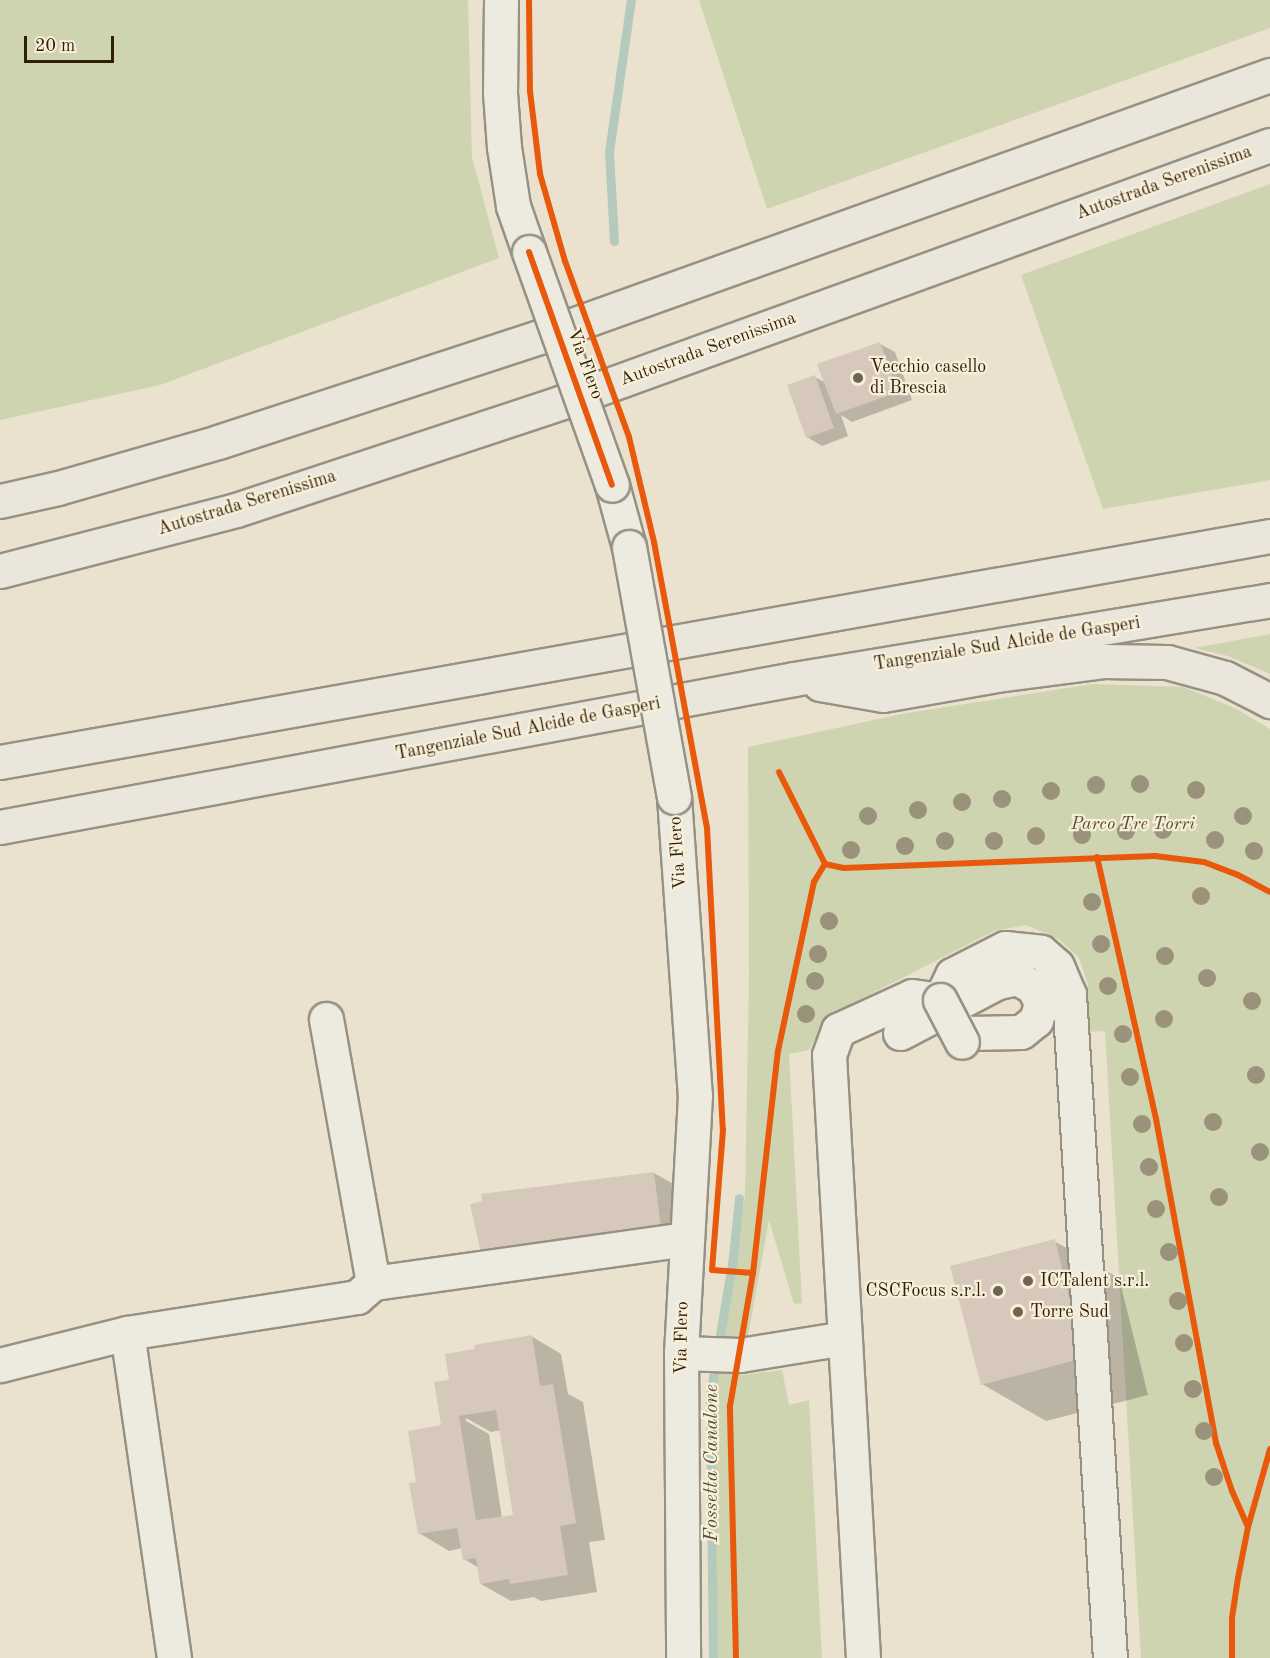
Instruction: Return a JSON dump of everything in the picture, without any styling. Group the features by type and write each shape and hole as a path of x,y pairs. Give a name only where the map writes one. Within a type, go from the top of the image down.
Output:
{"highway":[{"path":"0,501 58,488 219,442 539,337 1270,75"},
{"name":"Autostrada Serenissima","path":"0,571 236,510 562,402 1270,145"},
{"path":"0,762 1270,536"},
{"name":"Tangenziale Sud Alcide de Gasperi","path":"1,827 794,679 1270,600"},
{"path":"794,679 884,695 997,675 1103,660 1167,662 1225,678 1270,701"}],"street":[{"name":"Via Flero","path":"501,0 500,93 504,147 513,206 612,485 629,547 674,797 694,1095 681,1353 684,1658"},
{"path":"952,1023 952,975 1005,948 1041,952 1057,966 1069,994 1110,1658"},
{"path":"863,1658 829,1055 838,1030 912,996 952,1023 969,1033 1021,1032 1036,1020 1041,1003 1033,987 1017,978 998,982 900,1033"},
{"path":"326,1019 374,1283"},
{"path":"0,1365 127,1334 357,1297 374,1283 685,1239"},
{"path":"127,1334 174,1658"},
{"path":"681,1353 740,1355 845,1338"}],"green space":[{"path":"0,0 468,0 472,157 499,258 160,385 0,420"},
{"path":"699,0 1270,0 1270,28 767,209"},
{"path":"1270,184 1270,480 1103,509 1021,275"},
{"path":"1270,634 1270,674 1228,656 1194,648"},
{"name":"Parco Tre Torri","path":"1092,684 1183,687 1235,708 1270,729 1270,1658 1141,1658 1105,1031 1086,1032 1088,984 1079,958 1060,940 1026,925 994,931 828,1016 809,1050 789,1054 802,1303 794,1304 769,1220 741,1375 782,1370 789,1405 809,1400 822,1658 718,1658 714,1412 716,1380 745,1197 749,977 748,747 902,714"}],"building":[{"name":"Vecchio casello di Brescia","path":"880,342 898,392 836,414 817,364"},
{"path":"815,375 834,428 806,438 787,385"},
{"path":"654,1172 661,1227 482,1258 470,1204 482,1201 481,1194"},
{"name":"Torre Sud","path":"1055,1239 1084,1358 981,1385 950,1266"},
{"path":"532,1335 540,1386 553,1384 576,1523 560,1526 568,1575 510,1584 509,1579 480,1584 476,1558 463,1560 457,1528 418,1534 409,1483 416,1482 408,1431 441,1425 434,1382 449,1380 445,1354 475,1349 474,1345","holes":["496,1410 513,1515 476,1520 459,1416"]}],"waterway":[{"name":"Fossetta Canalone","path":"614,241 609,152 631,0"},
{"name":"Fossetta Canalone","path":"713,1658 710,1395 733,1257 739,1198"}],"cycle path":[{"path":"529,0 530,91 540,174 565,261 629,437 654,542 707,828 723,1130 712,1270 753,1273"},
{"path":"529,252 612,485"},
{"path":"779,772 825,864"},
{"path":"736,1658 730,1406 753,1273 778,1051 814,882 825,864 844,868 1155,856 1204,862 1238,875 1270,892"},
{"path":"1097,857 1156,1119 1216,1443 1232,1491 1248,1527"},
{"path":"1232,1658 1232,1618 1238,1578 1248,1527 1270,1449"}],"place":[{"name":"Vecchio casello di Brescia","path":"858,378"},
{"name":"ICTalent s.r.l.","path":"1028,1281"},
{"name":"CSCFocus s.r.l.","path":"998,1291"},
{"name":"Torre Sud","path":"1018,1312"}]}
